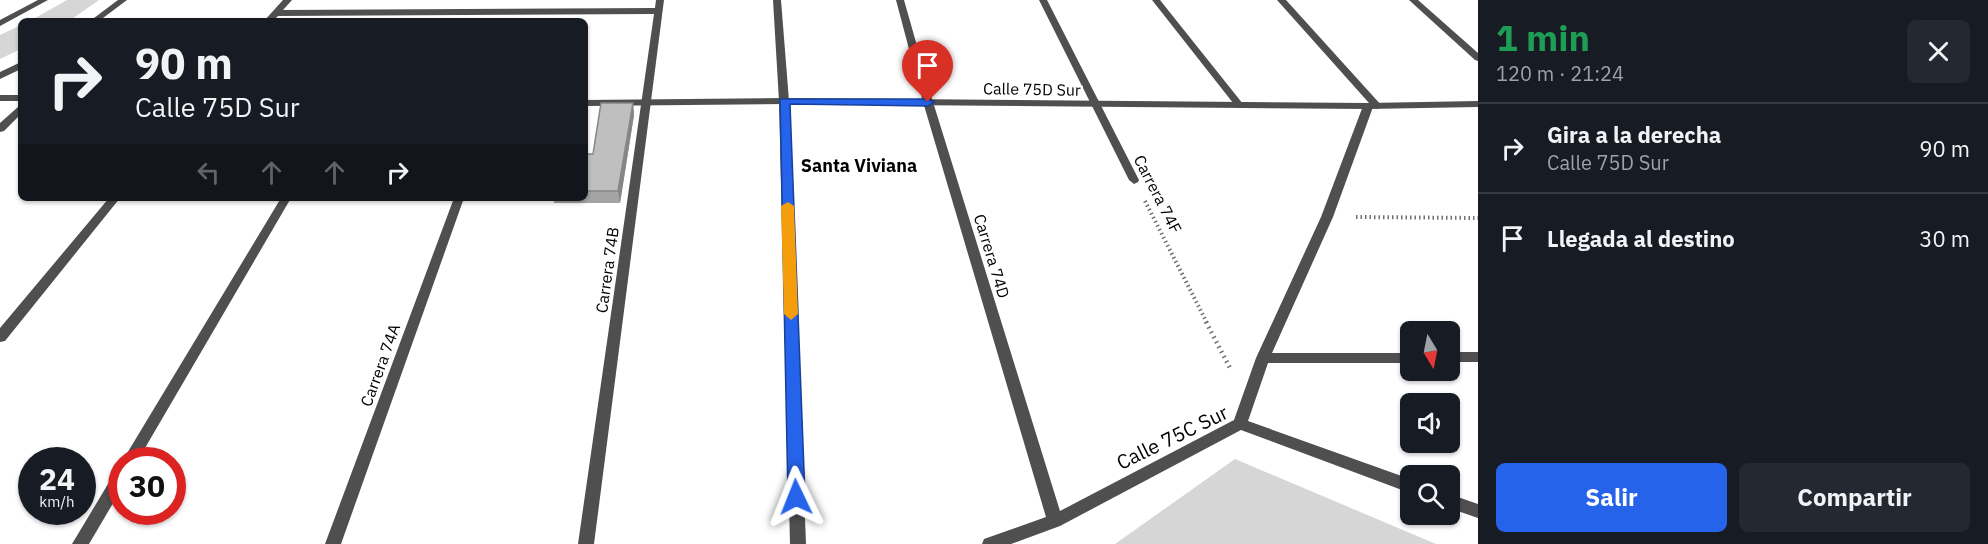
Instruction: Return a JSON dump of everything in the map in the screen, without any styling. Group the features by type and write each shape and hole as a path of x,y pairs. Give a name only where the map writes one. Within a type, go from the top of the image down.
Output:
{"street":[{"path":"0,23 44,0"},
{"path":"98,18 123,0"},
{"path":"271,18 288,0"},
{"name":"Carrera 74B","path":"586,544 660,0"},
{"path":"777,0 784,101 798,544"},
{"name":"Carrera 74D","path":"900,0 928,102 1054,521"},
{"name":"Carrera 74F","path":"1043,0 1134,180"},
{"path":"1156,0 1240,106"},
{"path":"1240,424 1246,401 1263,358 1327,217 1373,106 1281,0"},
{"path":"1413,0 1478,58"},
{"path":"276,13 658,11"},
{"path":"0,76 18,67"},
{"path":"0,98 18,98"},
{"name":"Calle 75D Sur","path":"588,103 784,101 1240,106 1478,104"},
{"path":"0,129 18,112"},
{"path":"0,337 113,201"},
{"path":"138,447 284,201"},
{"name":"Carrera 74A","path":"333,544 458,201"},
{"path":"1460,357 1478,357"},
{"path":"1263,358 1400,358"},
{"name":"Calle 75C Sur","path":"990,544 1054,521 1240,424 1400,482"},
{"path":"80,544 108,497"},
{"path":"1460,505 1478,511"}],"path":[{"name":"Carrera 74F","path":"1134,180 1246,401"},
{"path":"1327,217 1478,218"}],"shaded area":[{"path":"67,0 99,0 73,18 35,18"},
{"path":"18,26 18,50 0,59 0,35"},
{"path":"1235,459 1436,544 1115,544"}],"building":[{"path":"601,103 633,103 618,191 588,191 588,154 593,154"}],"slow traffic":[{"path":"788,206 791,314"}],"district":[{"name":"Santa Viviana","path":"859,165"}],"route":[{"path":"796,497 784,101 928,102"}]}
